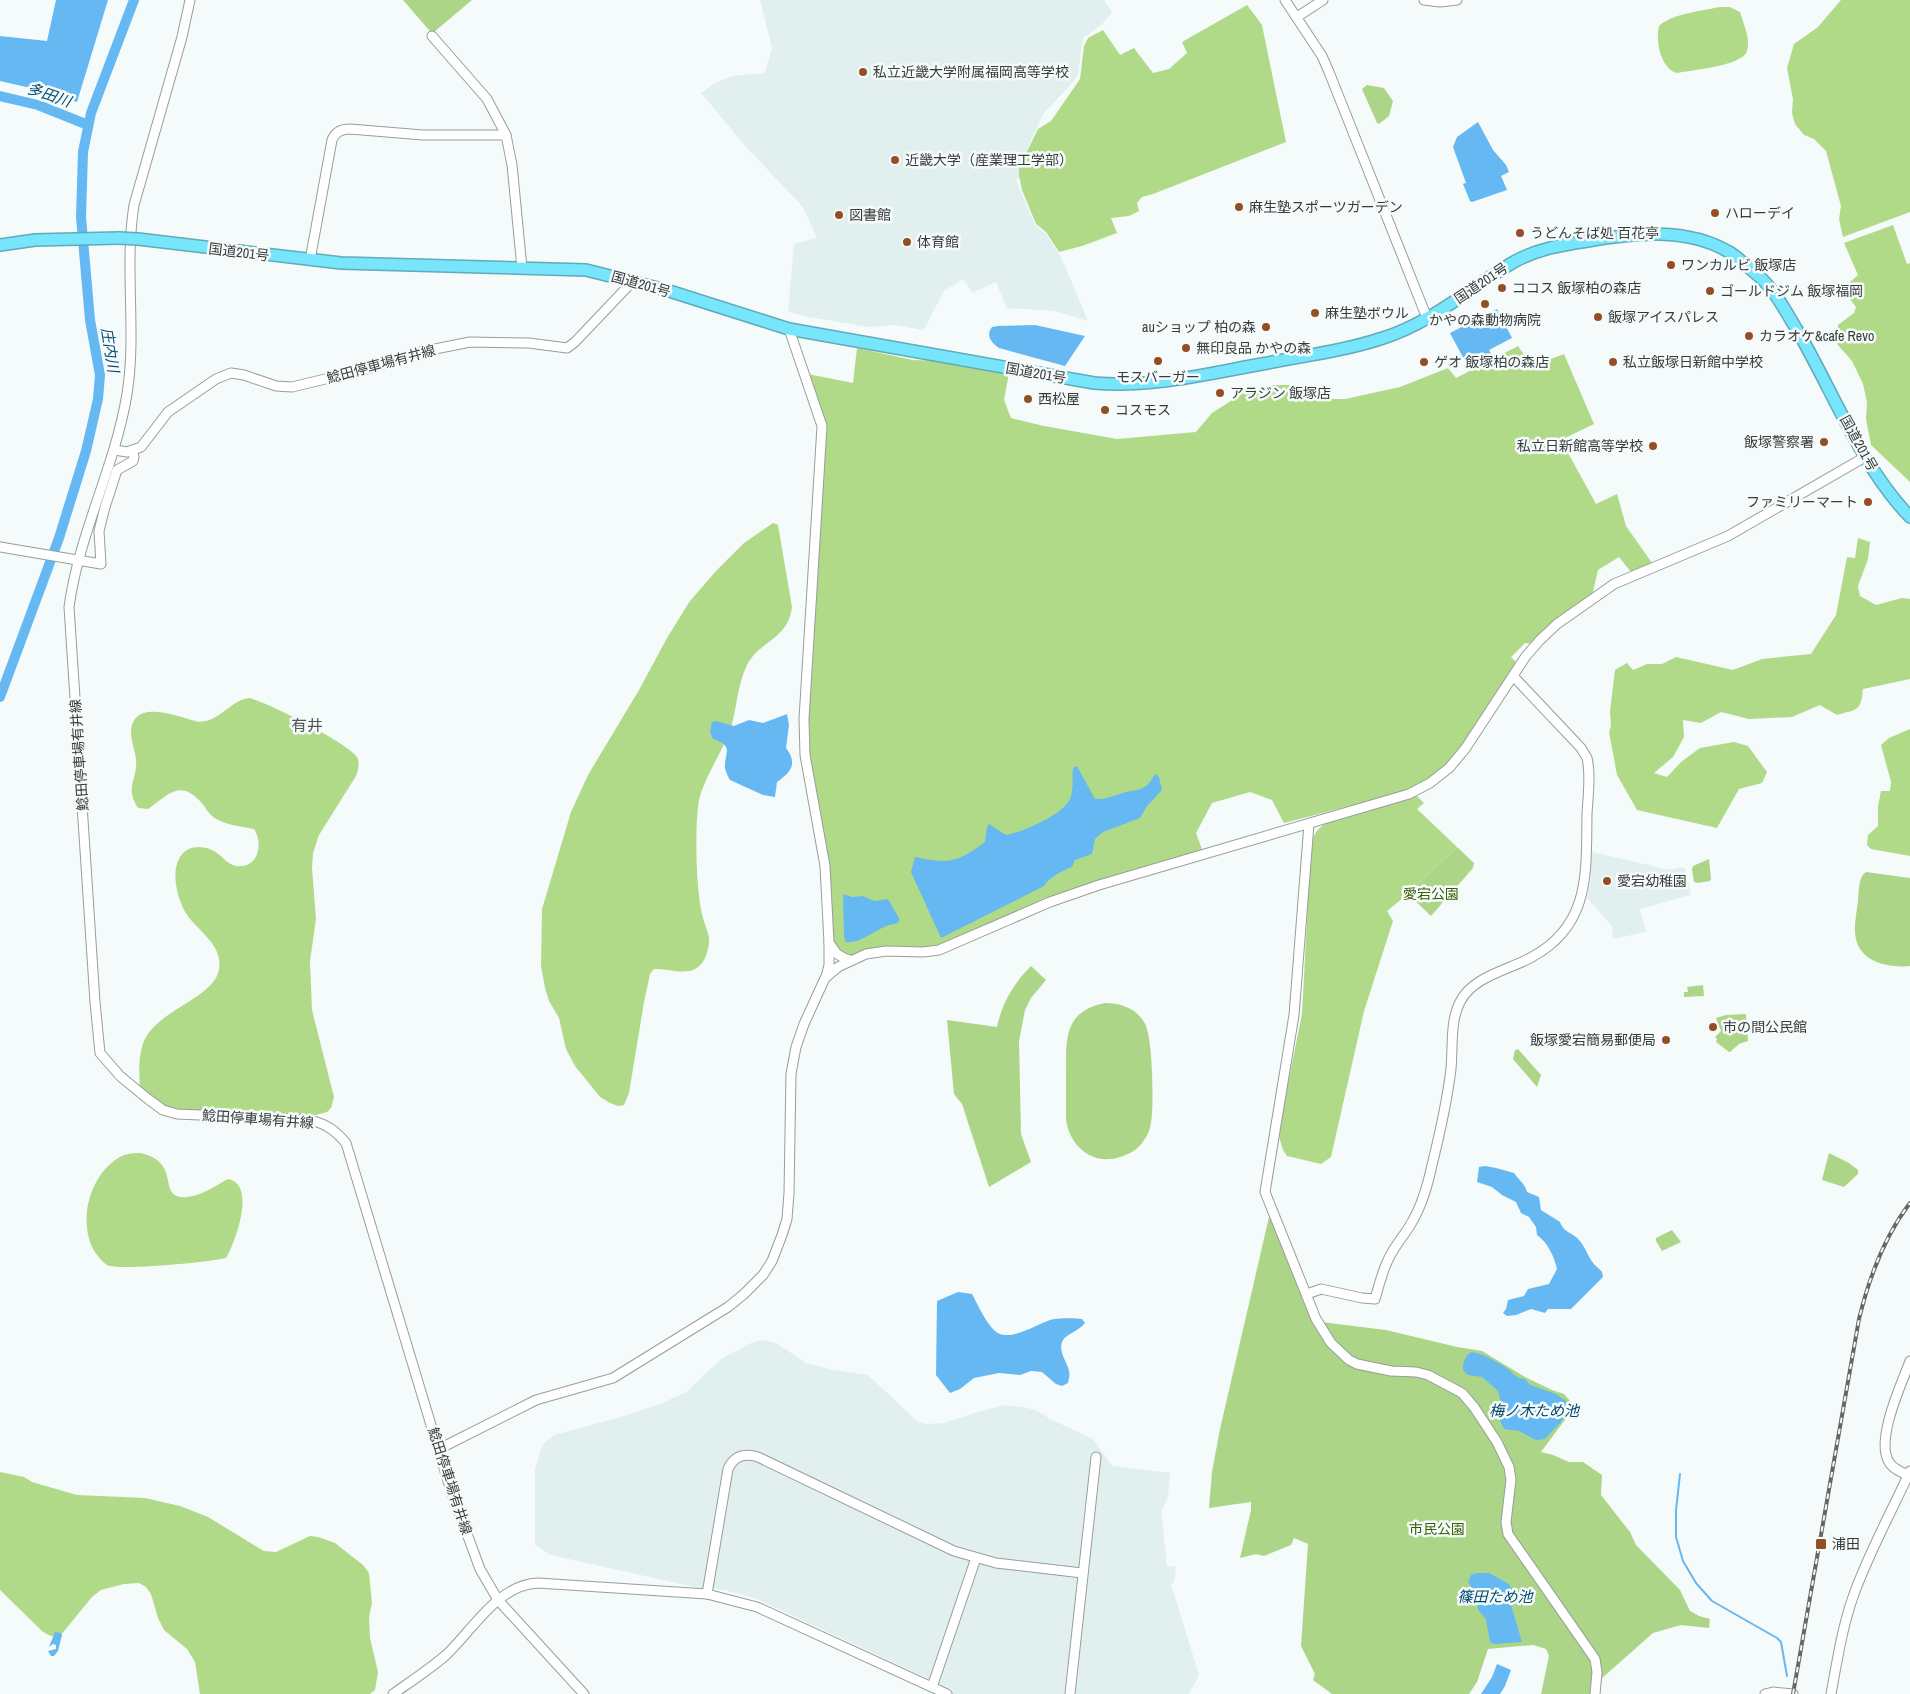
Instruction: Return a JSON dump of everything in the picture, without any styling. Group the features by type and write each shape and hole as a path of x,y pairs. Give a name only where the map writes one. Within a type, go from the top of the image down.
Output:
{"highway":[{"name":"国道201号","path":"0,245 68,238 119,238 310,260 379,265 586,270 633,281 789,329 1094,383 1116,385 1171,381 1337,350 1386,338 1427,318 1513,262 1549,247 1627,234 1676,235 1728,252 1758,275 1776,295 1816,363 1865,457 1893,498 1910,517"}],"street":[{"name":"鯰田停車場有井線","path":"190,0 182,37 134,205 129,233 129,379 121,425 115,450 77,560 69,607 94,993 100,1053 120,1076 148,1100 169,1112 177,1114 310,1120 326,1124 338,1132 346,1143 355,1170 450,1488 480,1569 498,1600 584,1694"},
{"path":"1286,0 1322,56 1330,72 1427,318"},
{"path":"1296,17 1323,0"},
{"path":"1424,0 1440,2 1457,0"},
{"path":"432,36 487,99 506,135 512,165 522,268"},
{"path":"310,260 332,140 339,131 350,129 423,135 506,135"},
{"name":"鯰田停車場有井線","path":"77,560 102,564 99,531 117,470 133,461 132,451 141,447 168,412 216,379 231,373 244,375 276,386 292,388 371,368 420,352 470,342 529,342 567,348 576,342 633,281"},
{"path":"439,1449 536,1400 613,1378 728,1307 763,1275 779,1246 787,1218 791,1074 794,1056 804,1024 826,978 829,943 825,866 805,755 804,719 822,426 789,329"},
{"path":"115,450 132,451"},
{"path":"826,978 838,967 850,960 876,952 939,950 1050,902 1099,885 1409,794 1430,783 1449,768 1514,677 1526,656 1558,624 1614,584 1728,536 1865,457"},
{"path":"0,547 77,560"},
{"path":"1307,1294 1316,1289 1325,1289 1362,1298 1375,1299 1387,1261 1412,1222 1432,1166 1445,1112 1451,1068 1454,1020 1461,1000 1469,989 1479,981 1532,957 1552,944 1567,928 1582,898 1587,848 1587,758 1581,748 1514,677"},
{"path":"1309,824 1294,1015 1265,1192 1323,1332 1331,1343 1349,1360 1366,1366 1428,1375 1462,1393 1474,1406 1497,1442 1509,1467 1510,1480 1506,1522 1508,1534 1595,1659 1597,1672 1595,1694"},
{"path":"829,943 836,954 850,960"},
{"path":"1831,1694 1844,1626 1853,1598 1866,1563 1909,1473 1896,1469 1889,1461 1886,1456 1886,1442 1893,1404 1910,1361"},
{"path":"708,1594 728,1468 734,1459 744,1455 758,1457 935,1542 976,1558 1009,1565 1082,1573"},
{"path":"1070,1694 1096,1457"},
{"path":"932,1687 976,1558"},
{"path":"393,1694 445,1655 498,1600 519,1587 538,1583 708,1594 757,1607 947,1694"},
{"path":"1766,1694 1773,1692 1793,1694"}],"shaded area":[{"name":"近畿大学（産業理工学部）","path":"760,0 1104,0 1112,13 1101,25 1083,38 1078,74 1074,81 1043,114 1027,150 1035,171 1016,180 1035,225 1046,234 1061,257 1088,321 1055,311 1007,308 996,282 972,293 963,279 944,291 926,326 922,330 895,325 869,327 788,312 794,244 817,238 803,207 748,149 701,93 715,83 733,76 765,73 772,48"},
{"path":"1592,852 1670,870 1683,867 1691,895 1640,909 1646,932 1613,939 1612,926 1587,898"},
{"path":"763,1340 776,1343 806,1363 834,1370 868,1375 917,1421 927,1424 943,1423 1005,1405 1022,1407 1036,1410 1050,1419 1093,1439 1112,1466 1170,1473 1168,1497 1161,1511 1167,1566 1176,1567 1174,1583 1171,1584 1199,1675 1189,1694 951,1694 953,1690 759,1600 724,1590 694,1587 551,1555 535,1545 535,1470 545,1442 554,1435 621,1417 660,1404 686,1392 721,1359 751,1343"}],"green space":[{"path":"403,0 472,0 434,32 429,30"},
{"path":"1841,0 1910,0 1910,212 1843,237 1839,219 1841,206 1826,151 1814,139 1804,135 1795,124 1792,113 1793,99 1787,68 1794,44 1818,27"},
{"path":"1247,5 1262,25 1286,142 1142,197 1137,203 1139,211 1129,216 1111,218 1117,233 1059,252 1046,232 1036,224 1022,190 1019,168 1038,129 1051,121 1080,79 1084,46 1088,38 1103,30 1120,55 1134,48 1153,73 1169,69 1187,53 1182,42"},
{"path":"1719,7 1730,7 1740,12 1748,41 1747,51 1743,56 1727,64 1677,73 1671,70 1660,54 1659,26 1679,16"},
{"path":"1367,85 1384,88 1393,101 1389,116 1379,124 1362,89"},
{"path":"1893,225 1907,264 1910,263 1910,482 1871,445 1866,419 1867,402 1863,384 1852,361 1837,344 1838,325 1854,313 1856,307 1842,289 1858,275 1844,243"},
{"path":"1518,346 1532,366 1564,354 1594,424 1561,440 1596,504 1617,494 1626,526 1652,563 1631,572 1619,557 1598,570 1592,596 1533,644 1525,643 1511,657 1519,665 1457,755 1431,780 1404,792 1284,823 1272,800 1250,792 1212,803 1196,833 1203,852 1095,883 941,946 851,957 838,951 832,942 808,756 807,724 824,424 808,374 853,383 857,348 913,360 940,361 1009,373 1004,400 1011,418 1117,439 1196,432 1212,413 1245,392 1275,385 1293,385 1326,399 1345,399 1400,387 1448,368 1456,378"},
{"path":"773,523 778,525 792,607 785,626 759,650 747,665 741,681 730,731 705,782 699,800 696,834 697,873 701,908 709,937 708,950 703,961 691,971 654,969 650,974 629,1093 624,1105 618,1106 600,1097 575,1066 566,1049 559,1018 549,1001 545,988 541,966 542,909 571,812 588,775 639,690 667,638 690,601 716,571 744,543"},
{"path":"1858,538 1870,542 1868,559 1858,586 1860,596 1876,605 1902,598 1910,599 1910,679 1863,689 1861,702 1857,708 1837,715 1820,705 1792,717 1749,719 1721,712 1701,723 1683,720 1684,737 1673,757 1654,773 1667,777 1681,762 1700,748 1734,742 1748,746 1767,772 1762,783 1739,789 1717,828 1637,810 1617,775 1609,732 1615,670 1627,663 1633,670 1647,664 1662,664 1676,657 1733,670 1762,659 1811,654 1836,615 1847,557 1855,558"},
{"path":"249,698 272,707 324,733 351,751 357,757 358,762 356,776 319,835 313,853 312,868 316,919 310,961 312,1010 334,1097 331,1108 327,1112 290,1122 214,1117 159,1106 140,1090 139,1071 141,1053 144,1041 151,1030 161,1020 208,988 215,979 219,969 219,960 214,946 187,915 178,895 175,879 180,857 192,848 203,847 213,850 233,865 243,866 250,864 254,860 257,854 258,842 254,829 218,820 211,815 193,794 186,791 174,791 148,809 138,808 132,794 136,767 131,735 134,721 140,715 148,712 158,712 199,722 207,721 236,703"},
{"path":"1910,729 1910,856 1871,849 1867,845 1868,835 1878,826 1878,806 1881,791 1890,791 1891,782 1881,745 1889,738"},
{"path":"1417,796 1424,803 1417,809 1457,847 1408,894 1387,911 1393,921 1364,1011 1331,1157 1321,1164 1287,1156 1283,1150 1278,1133 1302,1014 1312,840 1317,831 1328,822"},
{"name":"愛宕公園","path":"1457,847 1474,863 1473,868 1431,916 1408,894"},
{"path":"1709,859 1710,881 1694,882 1693,866"},
{"path":"1866,872 1910,878 1910,966 1885,965 1870,959 1859,947 1855,934 1855,920 1860,881"},
{"path":"1031,966 1046,980 1031,998 1025,1010 1019,1041 1021,1134 1031,1162 989,1187 962,1104 954,1094 947,1020 997,1027 1002,1010 1010,994 1019,979"},
{"path":"1703,985 1704,996 1684,997 1684,992 1688,992 1687,987"},
{"path":"1105,1003 1127,1007 1137,1013 1147,1029 1152,1071 1152,1114 1148,1134 1140,1146 1124,1156 1100,1159 1084,1152 1077,1146 1068,1129 1066,1120 1066,1057 1068,1035 1076,1018 1082,1012"},
{"path":"1746,1014 1748,1041 1739,1044 1729,1052 1716,1042 1717,1039 1715,1037 1721,1031 1716,1018 1726,1015"},
{"path":"1518,1049 1541,1075 1537,1087 1513,1059 1515,1050"},
{"path":"140,1153 158,1160 165,1170 171,1191 178,1197 197,1195 228,1179 237,1183 241,1191 241,1215 234,1240 226,1258 184,1264 115,1267 107,1265 98,1257 88,1236 87,1223 87,1211 94,1186 100,1175 118,1158 128,1154"},
{"path":"1829,1153 1858,1170 1858,1174 1844,1187 1822,1180"},
{"name":"市民公園","path":"1269,1217 1273,1218 1313,1321 1386,1330 1482,1351 1525,1377 1564,1394 1570,1401 1573,1409 1541,1452 1569,1462 1583,1462 1602,1475 1601,1495 1630,1532 1636,1545 1680,1590 1690,1611 1710,1619 1709,1628 1681,1625 1653,1633 1601,1679 1599,1694 1541,1694 1549,1656 1546,1649 1533,1645 1488,1649 1477,1682 1469,1694 1332,1694 1313,1680 1315,1674 1301,1646 1308,1544 1294,1538 1291,1545 1264,1556 1256,1554 1240,1558 1251,1510 1251,1502 1209,1508 1212,1472 1220,1429"},
{"path":"1672,1230 1681,1242 1662,1251 1656,1238"},
{"path":"0,1472 24,1477 32,1482 77,1495 145,1498 180,1506 208,1517 264,1551 276,1552 310,1536 335,1543 363,1565 369,1573 372,1603 369,1617 370,1638 378,1672 375,1690 370,1694 200,1694 195,1662 187,1649 164,1630 158,1618 151,1594 146,1587 139,1583 124,1584 101,1590 92,1597 60,1636 46,1634 0,1590"}],"water":[{"path":"56,0 108,0 77,102 0,81 0,36 47,41"},
{"path":"1478,122 1493,150 1506,165 1509,172 1501,176 1507,190 1472,202 1463,184 1466,183 1453,147 1457,137"},
{"path":"1497,309 1512,338 1489,350 1491,353 1467,365 1450,333"},
{"path":"1035,325 1085,336 1065,366 999,348 992,342 989,336 992,327"},
{"path":"787,714 789,725 786,748 792,763 786,775 777,782 775,797 763,795 730,780 725,768 727,750 724,744 713,739 710,732 712,722 715,721 734,726 749,720 763,723"},
{"path":"1077,766 1095,799 1140,789 1148,785 1156,774 1159,777 1162,790 1147,806 1140,818 1103,832 1095,839 1092,854 1075,860 1072,867 1056,875 1044,886 941,938 911,872 915,857 936,861 960,858 985,842 989,824 1006,835 1031,827 1060,811 1070,799 1073,768"},
{"path":"843,894 852,897 863,896 874,901 888,899 899,918 899,922 886,926 856,941 846,942 844,937"},
{"path":"1485,1166 1514,1173 1527,1192 1539,1197 1541,1210 1560,1222 1565,1230 1577,1238 1592,1261 1602,1272 1603,1277 1571,1309 1548,1309 1545,1313 1531,1309 1516,1315 1507,1316 1503,1313 1508,1300 1524,1296 1528,1289 1549,1284 1557,1269 1550,1250 1537,1235 1536,1227 1529,1217 1521,1213 1516,1202 1492,1187 1477,1182 1479,1167"},
{"path":"958,1292 972,1294 990,1326 1003,1335 1024,1331 1053,1319 1082,1319 1085,1323 1065,1338 1061,1344 1069,1372 1068,1383 1062,1386 1056,1384 1042,1372 1031,1371 1020,1375 999,1373 974,1378 960,1389 950,1393 936,1375 937,1301"},
{"name":"梅ノ木ため池","path":"1472,1352 1494,1360 1516,1376 1525,1379 1530,1385 1556,1394 1566,1401 1568,1409 1561,1422 1545,1439 1536,1440 1519,1431 1504,1429 1499,1418 1501,1403 1498,1391 1482,1377 1468,1375 1463,1370 1465,1359"},
{"name":"篠田ため池","path":"1489,1573 1509,1584 1512,1590 1511,1605 1522,1642 1494,1644 1490,1642 1486,1619 1478,1610 1477,1596 1468,1582 1471,1575"},
{"path":"55,1632 62,1635 58,1651 54,1656 51,1656 48,1651 56,1649 56,1645 53,1644 49,1647"},
{"path":"1497,1664 1511,1670 1505,1686 1500,1694 1481,1694 1492,1677"}],"waterway":[{"name":"庄内川","path":"0,697 59,538 86,451 98,399 100,375 90,320 81,217 83,152 91,113 134,0"},
{"name":"多田川","path":"0,96 38,105 88,125"},
{"path":"1680,1474 1676,1510 1676,1537 1683,1561 1696,1583 1712,1601 1781,1642 1787,1676"}],"railway":[{"path":"1793,1694 1859,1319 1868,1288 1885,1244 1910,1203"}],"place":[{"name":"私立近畿大学附属福岡高等学校","path":"863,72"},
{"name":"近畿大学（産業理工学部）","path":"895,160"},
{"name":"麻生塾スポーツガーデン","path":"1239,207"},
{"name":"ハローデイ","path":"1715,213"},
{"name":"図書館","path":"839,215"},
{"name":"うどんそば処 百花亭","path":"1520,233"},
{"name":"体育館","path":"907,242"},
{"name":"ワンカルビ 飯塚店","path":"1671,265"},
{"name":"ココス 飯塚柏の森店","path":"1502,288"},
{"name":"ゴールドジム 飯塚福岡","path":"1710,291"},
{"name":"かやの森動物病院","path":"1485,304"},
{"name":"麻生塾ボウル","path":"1315,313"},
{"name":"飯塚アイスパレス","path":"1598,317"},
{"name":"auショップ 柏の森","path":"1266,327"},
{"name":"カラオケ&cafe Revo","path":"1749,336"},
{"name":"無印良品 かやの森","path":"1186,348"},
{"name":"モスバーガー","path":"1158,361"},
{"name":"ゲオ 飯塚柏の森店","path":"1424,362"},
{"name":"私立飯塚日新館中学校","path":"1613,362"},
{"name":"アラジン 飯塚店","path":"1220,393"},
{"name":"西松屋","path":"1028,399"},
{"name":"コスモス","path":"1105,410"},
{"name":"飯塚警察署","path":"1824,442"},
{"name":"私立日新館高等学校","path":"1653,446"},
{"name":"ファミリーマート","path":"1868,502"},
{"name":"愛宕幼稚園","path":"1607,881"},
{"name":"市の間公民館","path":"1713,1027"},
{"name":"飯塚愛宕簡易郵便局","path":"1666,1040"},
{"name":"浦田","path":"1821,1544"}],"district":[{"name":"有井","path":"307,725"}]}
